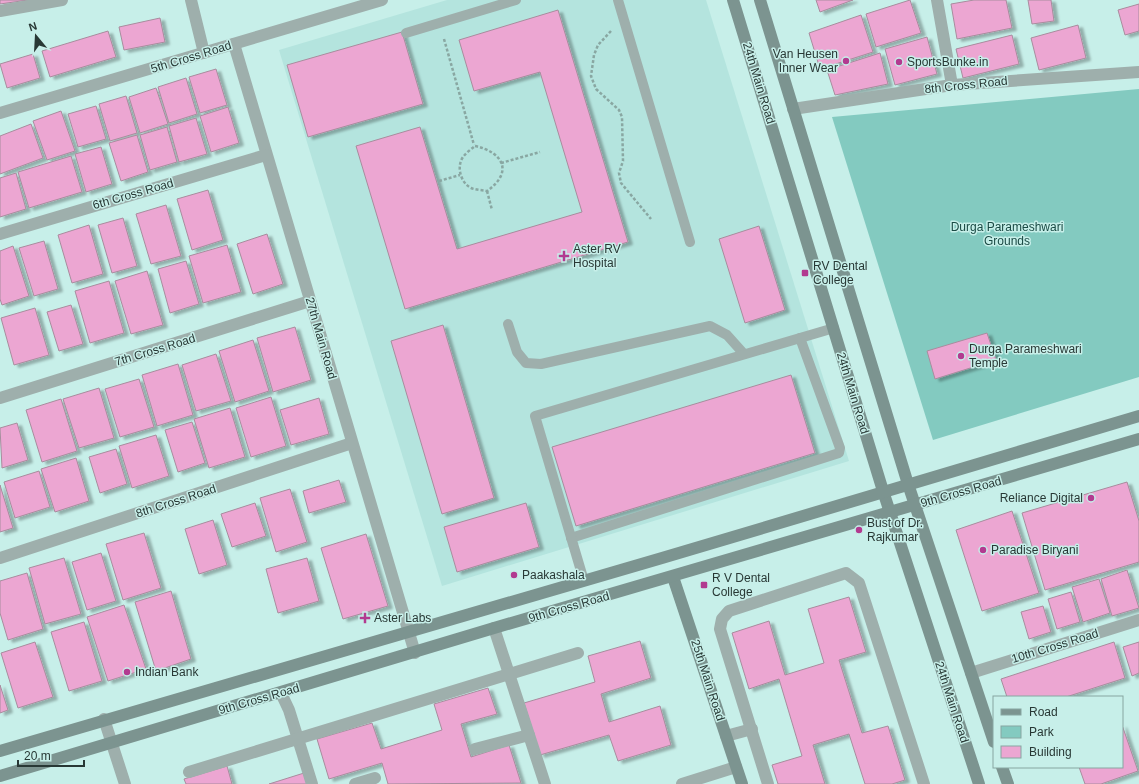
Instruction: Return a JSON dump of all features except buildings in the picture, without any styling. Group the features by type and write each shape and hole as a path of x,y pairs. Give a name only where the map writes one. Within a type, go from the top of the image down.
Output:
{"main road":[{"name":"24th Main Road","path":"733,0 883,492 979,784"},
{"name":"24th Main Road","path":"760,0 908,484 993,739"},
{"name":"9th Cross Road","path":"0,751 104,719 584,581 1139,416"},
{"name":"9th Cross Road","path":"0,776 415,653 494,628 1139,440"},
{"name":"25th Main Road","path":"673,577 742,784"},
{"path":"1002,768 1008,784"}],"street":[{"path":"0,11 62,0"},
{"path":"191,0 204,53"},
{"name":"5th Cross Road","path":"0,113 234,44 346,5 382,0"},
{"path":"937,0 952,85"},
{"name":"27th Main Road","path":"234,44 415,653"},
{"name":"8th Cross Road","path":"793,109 952,85 1139,72"},
{"name":"6th Cross Road","path":"0,234 266,155"},
{"name":"7th Cross Road","path":"0,398 310,301"},
{"name":"8th Cross Road","path":"0,558 352,444"},
{"path":"768,784 720,629 722,619 729,611 846,573 858,583 924,784"},
{"name":"10th Cross Road","path":"970,673 1139,620"},
{"path":"494,628 545,784"},
{"path":"189,772 578,653"},
{"path":"281,693 298,738 312,784"},
{"path":"104,719 125,784"},
{"path":"726,736 752,729"},
{"path":"475,749 529,735"},
{"path":"682,784 736,767"},
{"path":"355,784 375,778"}],"lane":[{"path":"406,33 516,0"},
{"path":"618,0 690,242"},
{"path":"508,324 517,352 526,363 541,364 710,326 727,335 744,354"},
{"path":"584,581 535,416 834,328"},
{"path":"571,538 839,453 840,448 800,338"}],"path":[{"path":"623,17 598,45 594,55 591,76 596,89 619,110 622,117 623,160 619,173 621,183 651,219"},
{"path":"439,23 474,146"},
{"path":"474,146 488,148 498,156 501,163 500,177 494,186 487,191 472,188 465,183 460,175 462,158 474,146"},
{"path":"501,163 540,152"},
{"path":"439,181 460,175"},
{"path":"487,191 492,210"}],"shaded area":[{"name":"Aster RV Hospital","path":"447,0 706,0 849,461 442,586 279,50"}],"green space":[{"name":"Durga Parameshwari Grounds","path":"1139,89 1139,377 933,440 832,117"}],"place":[{"name":"Van Heusen Inner Wear","path":"846,61"},
{"name":"SportsBunke.in","path":"899,62"},
{"name":"Aster RV Hospital","path":"564,256"},
{"name":"RV Dental College","path":"805,273"},
{"name":"Durga Parameshwari Temple","path":"961,356"},
{"name":"Reliance Digital","path":"1091,498"},
{"name":"Bust of Dr. Rajkumar","path":"859,530"},
{"name":"Paradise Biryani","path":"983,550"},
{"name":"Paakashala","path":"514,575"},
{"name":"R V Dental College","path":"704,585"},
{"name":"Aster Labs","path":"365,618"},
{"name":"Indian Bank","path":"127,672"}]}
